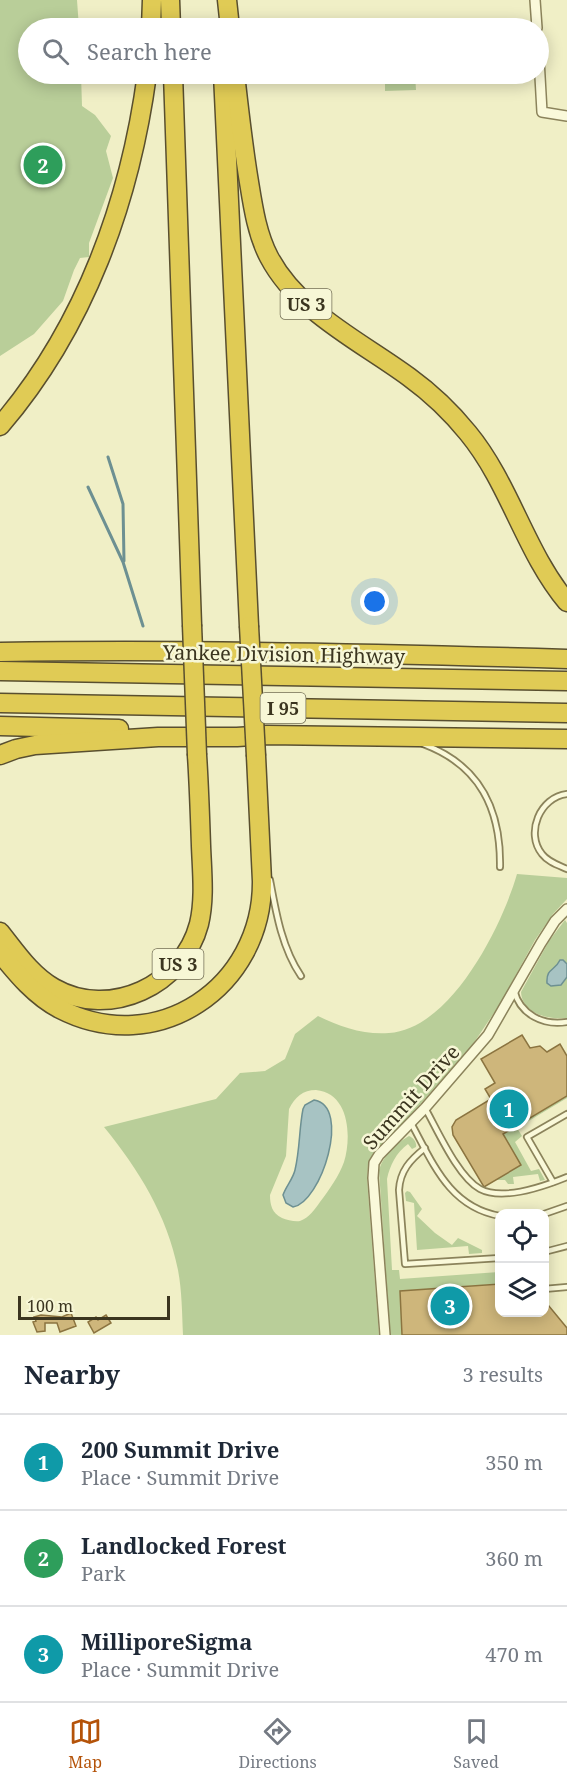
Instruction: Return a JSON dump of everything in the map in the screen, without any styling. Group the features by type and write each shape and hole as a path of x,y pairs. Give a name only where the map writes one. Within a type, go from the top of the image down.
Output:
{"highway":[{"path":"151,18 152,0"},
{"path":"170,0 171,18"},
{"path":"218,0 219,18"},
{"path":"227,0 229,18"},
{"path":"0,426 31,387 56,348 82,299 104,248 132,160 145,84"},
{"name":"US 3","path":"0,932 27,966 53,988 77,998 103,1001 129,996 146,989 167,974 188,950 198,926 202,908 203,880 173,84"},
{"path":"0,953 25,982 46,1001 62,1010 114,1025 143,1024 187,1010 211,994 242,960 254,934 262,897 223,84"},
{"name":"US 3","path":"236,84 253,204 262,241 273,264 288,285 310,307 429,392 463,427 485,456 548,574 567,602"},
{"path":"0,652 168,651 567,658"},
{"name":"Yankee Division Highway","path":"0,671 567,681"},
{"name":"I 95","path":"0,703 567,714"},
{"path":"0,726 238,731 267,735"},
{"path":"0,755 35,745 158,737 267,735 567,739"}],"street":[{"path":"535,0 536,18"},
{"path":"540,84 542,112 567,116"},
{"name":"Summit Drive","path":"385,1335 373,1170 379,1155 425,1108 481,1044 547,933 567,909"}],"lane":[{"path":"391,737 417,742 441,752 460,765 472,777 486,797 496,819 500,867"},
{"path":"567,794 555,798 542,809 535,831 537,844 543,856 567,869"},
{"path":"259,825 281,933 292,963 301,976"},
{"path":"514,990 521,1006 533,1016 549,1022 567,1022"},
{"path":"425,1108 462,1174 480,1189 503,1193 535,1188 567,1177"},
{"path":"553,1182 526,1137 567,1113"},
{"path":"411,1123 442,1178 461,1199 478,1209 495,1214"},
{"path":"425,1148 408,1164 400,1179 405,1264 495,1258"},
{"path":"549,1212 567,1206"},
{"path":"549,1251 567,1246"},
{"path":"549,1289 567,1287"}],"green space":[{"path":"0,0 77,0 78,18 18,18 18,84 81,84 82,106 95,115 111,136 106,151 113,178 89,243 89,257 80,258 63,301 34,334 0,356"},
{"path":"385,84 416,84 416,90 385,91"},
{"path":"517,874 567,878 567,899 553,914 535,940 500,1004 473,1044 409,1117 374,1152 368,1164 367,1179 379,1335 183,1335 179,1278 167,1230 140,1177 104,1127 216,1099 240,1073 265,1071 285,1059 295,1034 318,1016 344,1027 370,1033 389,1033 412,1027 433,1014 453,995 471,972 510,896","holes":["311,1090 327,1093 335,1099 345,1117 348,1140 344,1162 330,1188 309,1216 300,1221 284,1219 274,1211 270,1195 286,1156 289,1109 303,1093"]},
{"path":"565,920 567,923 567,1018 552,1018 538,1014 526,1006 521,992 549,941"},
{"path":"567,1096 517,1128 522,1136 515,1142 531,1171 539,1169 545,1180 540,1181 538,1174 513,1177 514,1184 508,1184 505,1180 496,1180 521,1165 503,1134"},
{"path":"409,1136 415,1141 416,1147 412,1149 408,1144 400,1151 387,1179 392,1270 399,1270 400,1279 495,1272 495,1284 400,1291 402,1335 390,1335 379,1170 391,1150"},
{"path":"407,1191 422,1209 417,1216 435,1233 452,1245 458,1238 482,1250 482,1253 469,1254 468,1246 417,1250 414,1203 406,1201"}],"water":[{"path":"560,960 567,964 567,977 561,985 551,986 547,983 549,972"},
{"path":"314,1100 325,1106 331,1119 328,1154 322,1173 313,1189 304,1202 293,1207 286,1203 283,1195 295,1170 303,1109 305,1105"}],"building":[{"path":"522,1035 530,1048 540,1046 547,1052 560,1044 567,1056 567,1096 503,1134 521,1165 484,1187 453,1135 452,1127 456,1120 491,1099 485,1089 495,1083 481,1059"},
{"path":"495,1284 495,1317 549,1317 549,1306 567,1328 567,1335 402,1335 400,1291"},
{"path":"71,1313 76,1326 60,1332 57,1323 45,1323 45,1331 37,1332 33,1322 36,1321 34,1317 41,1315 62,1317"},
{"path":"106,1315 111,1323 94,1333 88,1322"}],"waterway":[{"path":"108,457 123,504 124,561"},
{"path":"88,487 123,562 143,626"}],"place":[{"name":"Landlocked Forest","path":"43,165"},
{"name":"200 Summit Drive","path":"509,1109"},
{"name":"MilliporeSigma","path":"450,1306"}]}
